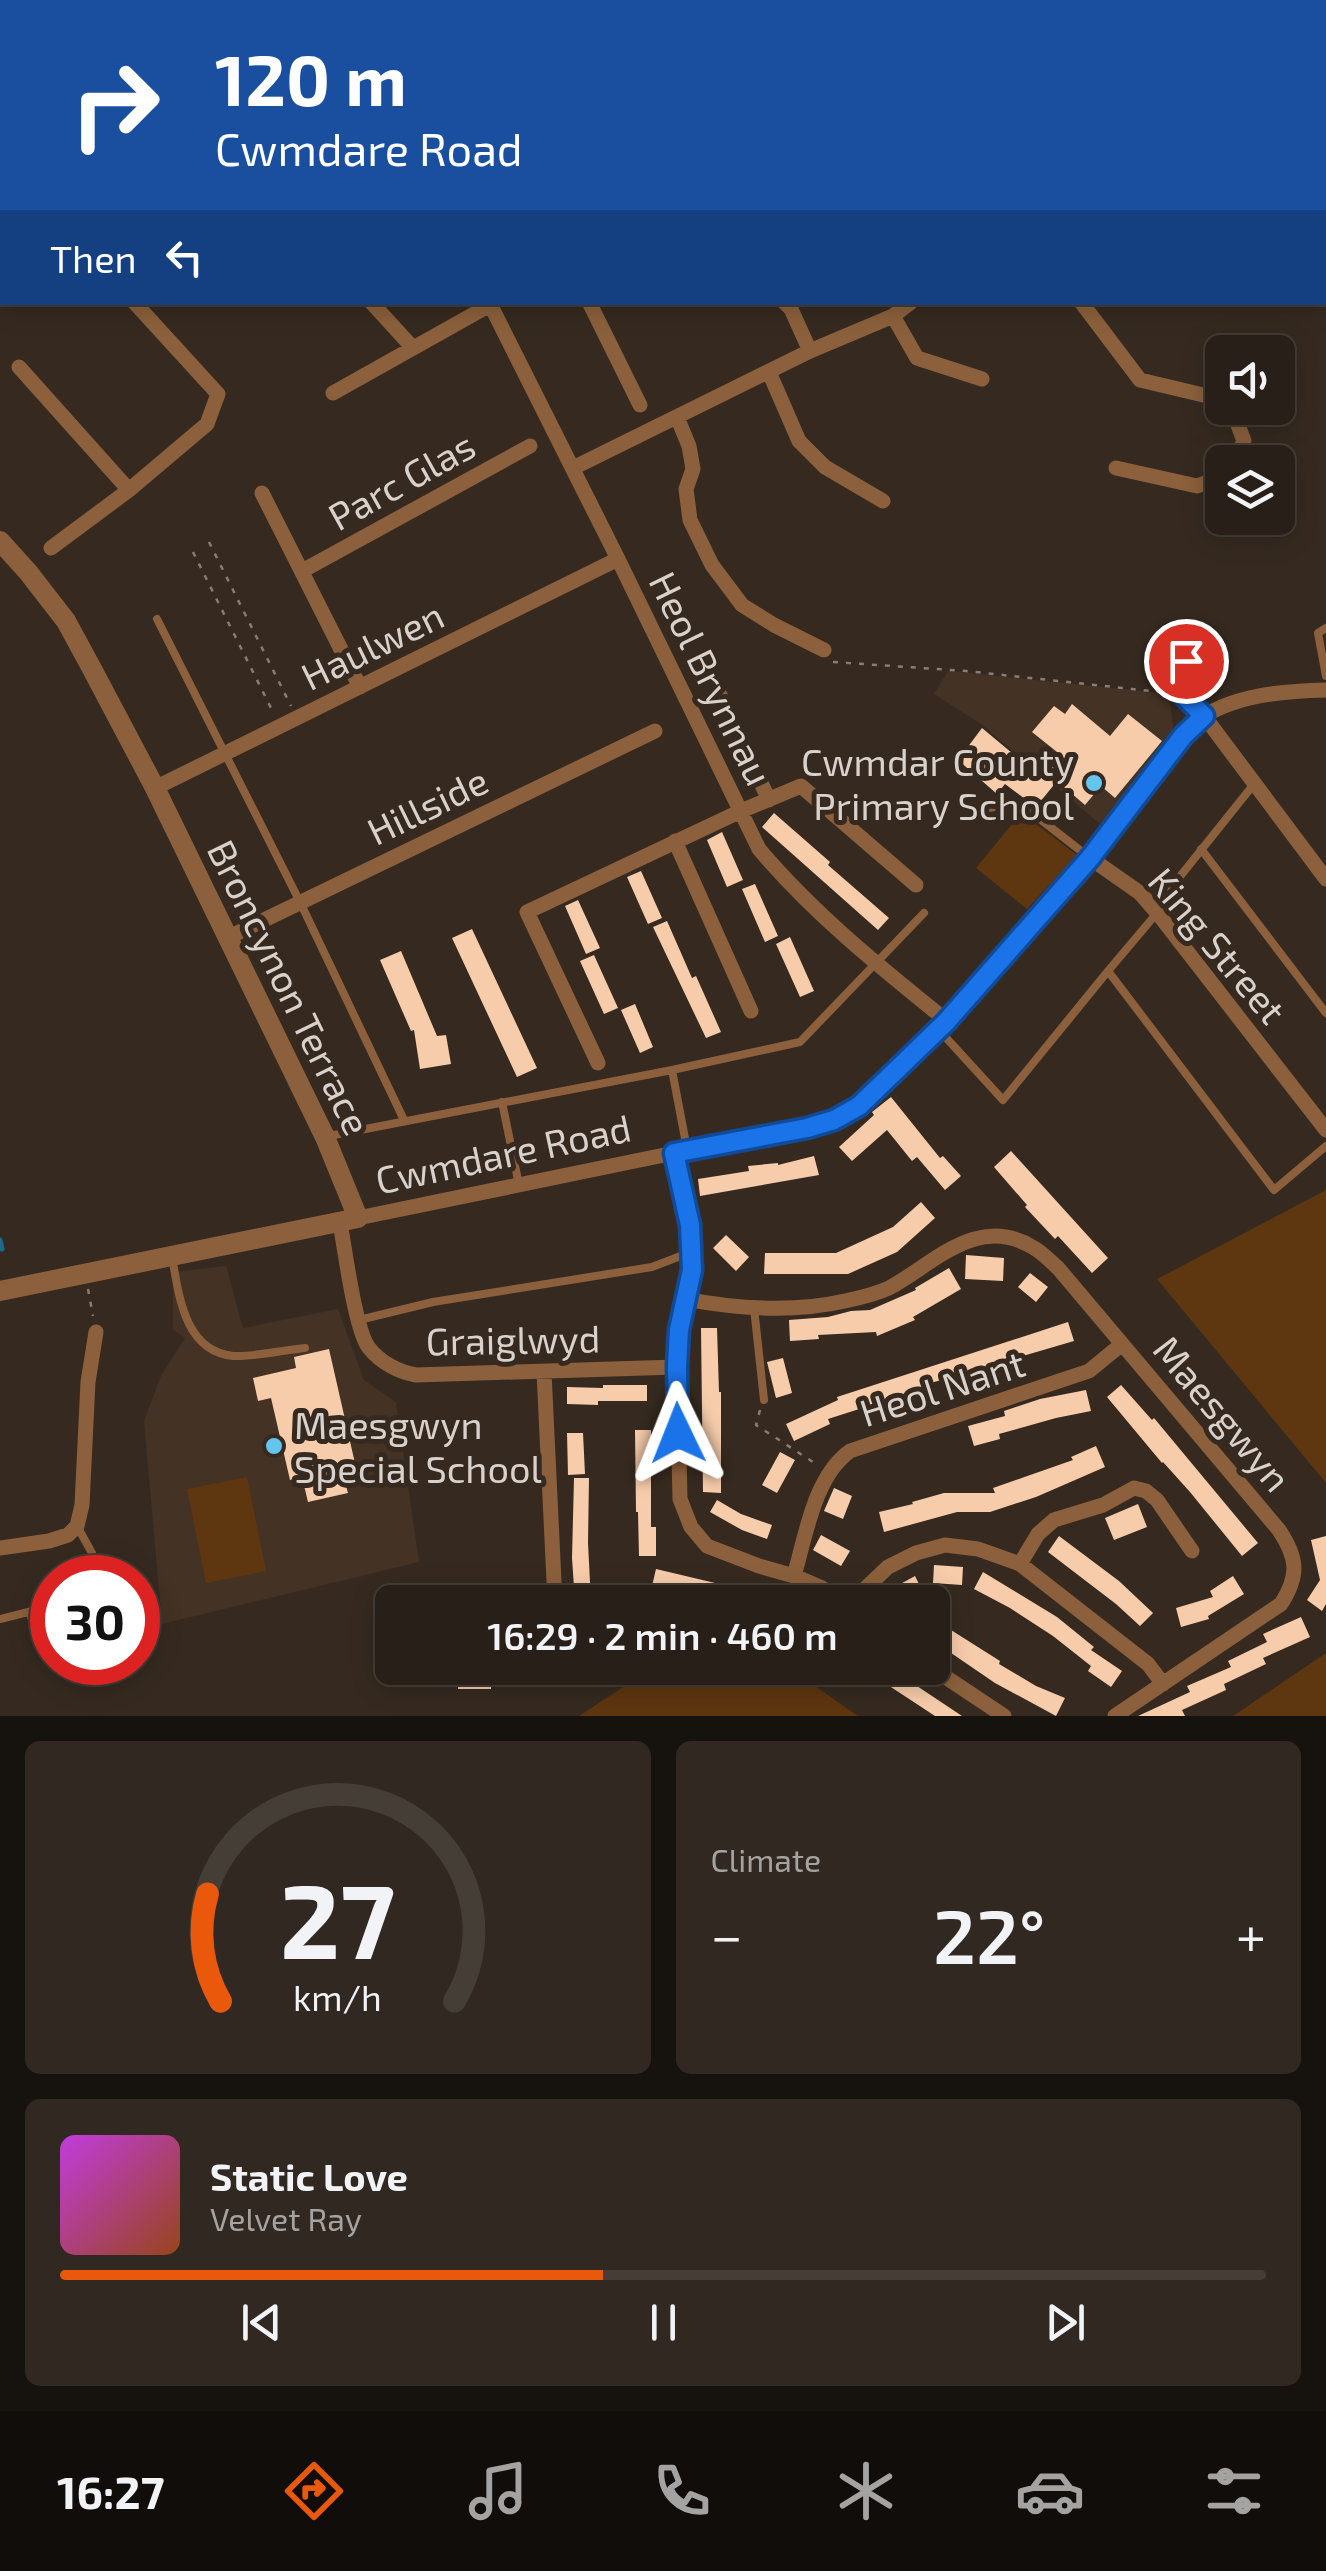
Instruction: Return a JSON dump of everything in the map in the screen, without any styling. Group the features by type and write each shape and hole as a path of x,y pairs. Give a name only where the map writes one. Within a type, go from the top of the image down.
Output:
{"street":[{"path":"51,548 129,490 207,424 218,394 137,305"},
{"path":"374,305 413,348"},
{"path":"334,393 487,305"},
{"name":"Heol Brynnau","path":"490,305 759,850 790,887 942,1026"},
{"path":"591,305 640,405"},
{"path":"788,305 810,351"},
{"path":"573,468 810,351 893,316 907,305"},
{"path":"1083,305 1140,380 1205,395"},
{"path":"893,316 917,358 982,379"},
{"path":"626,375 640,366"},
{"path":"19,367 129,490"},
{"path":"769,372 799,441 825,466 883,501"},
{"path":"677,417 693,469 686,488 690,520 712,566 742,604 824,650"},
{"name":"Parc Glas","path":"302,571 530,446"},
{"path":"1116,468 1198,486 1205,483"},
{"name":"Parc Glas","path":"262,494 360,687"},
{"name":"Broncynon Terrace","path":"0,541 66,620 155,788 325,1136 349,1221"},
{"name":"Haulwen","path":"155,788 618,559"},
{"path":"1190,628 1182,694 1204,716 1326,880"},
{"path":"1204,716 1256,697 1326,690"},
{"path":"718,691 768,800"},
{"name":"Cwmdare Road","path":"0,1291 834,1120 859,1106 942,1026 1090,858 1183,736 1204,716"},
{"name":"Hillside","path":"227,938 656,730"},
{"path":"598,1062 528,912 801,786 916,885"},
{"path":"675,841 751,1011"},
{"name":"King Street","path":"1090,858 1140,893 1156,910 1326,1130"},
{"path":"681,1152 692,1270 679,1330 677,1366 680,1500 690,1526 707,1546 815,1585"},
{"name":"Graiglwyd","path":"349,1221 359,1320 369,1348 396,1371 416,1375 677,1366"},
{"name":"Maesgwyn","path":"754,1308 842,1302 886,1290 962,1242 998,1236 1032,1247 1058,1268 1279,1530 1292,1551 1291,1589 1281,1604 1115,1716"},
{"path":"685,1299 754,1308"},
{"path":"0,1548 49,1541 68,1535 77,1526 82,1505 88,1382 96,1332"},
{"name":"Heol Nant","path":"794,1576 820,1490 838,1460 850,1452 1089,1371 1122,1344"},
{"path":"544,1372 554,1585"},
{"path":"1020,1564 1038,1534 1054,1520 1103,1505 1134,1488 1157,1500 1192,1551"},
{"path":"868,1585 888,1567 916,1553 945,1545 978,1548 1020,1564 1148,1664 1163,1684"},
{"path":"950,1680 1004,1716"}],"lane":[{"path":"157,619 300,902 404,1120"},
{"path":"1326,628 1318,633 1326,676"},
{"path":"942,1026 1003,1100 1254,784"},
{"path":"976,810 1022,806 1090,858"},
{"path":"1201,849 1326,1013"},
{"path":"325,1136 800,1042 924,913"},
{"path":"1108,972 1274,1190 1326,1146"},
{"path":"672,1070 681,1152"},
{"path":"502,1102 519,1185"},
{"path":"359,1320 433,1302 652,1267 691,1252"},
{"path":"172,1257 183,1315 207,1347 234,1356 304,1348"},
{"path":"754,1308 764,1400"},
{"path":"77,1526 92,1555"},
{"path":"0,1619 30,1612"}],"path":[{"path":"209,542 297,718"},
{"path":"194,552 280,726"},
{"path":"824,650 830,662 966,671 1182,694"},
{"path":"86,1274 96,1332"},
{"path":"764,1400 756,1425 828,1472"}],"shaded area":[{"name":"Cwmdar County Primary School","path":"948,671 1169,694 1175,741 1100,824 981,724 934,694"},
{"path":"1021,813 1077,855 1027,909 976,868"},
{"path":"1326,1190 1326,1483 1157,1279"},
{"name":"Maesgwyn Special School","path":"226,1266 243,1328 338,1309 364,1380 396,1402 419,1562 162,1624 160,1555 156,1555 144,1421 161,1376 185,1338 173,1330 173,1272"},
{"path":"247,1477 266,1571 206,1583 187,1489"},
{"path":"1326,1653 1326,1716 1233,1716"},
{"path":"626,1685 813,1685 858,1716 579,1716"}],"building":[{"path":"1072,704 1110,736 1128,714 1162,741 1115,798 1101,786 1085,805 1057,781 1036,807 1005,784 997,794 958,760 982,728 1043,779 1062,756 1032,732 1054,706 1065,714"},
{"path":"774,813 889,918 878,930 762,827"},
{"path":"722,832 743,880 727,887 707,840"},
{"path":"641,871 662,918 648,924 627,877"},
{"path":"755,884 778,936 765,942 742,889"},
{"path":"578,900 600,948 586,954 565,906"},
{"path":"667,921 721,1032 706,1038 653,927"},
{"path":"472,929 537,1068 517,1077 452,938"},
{"path":"790,937 814,991 800,997 776,944"},
{"path":"401,951 437,1036 446,1035 451,1064 420,1069 414,1030 411,1031 380,960"},
{"path":"594,955 618,1008 604,1014 580,961"},
{"path":"635,1004 653,1047 640,1053 621,1010"},
{"path":"891,1097 940,1158 943,1156 961,1176 945,1190 917,1157 912,1161 887,1130 852,1161 839,1147"},
{"path":"1011,1151 1108,1258 1092,1273 1025,1207 994,1167"},
{"path":"814,1156 819,1175 700,1196 698,1179 749,1171 748,1166 778,1165"},
{"path":"921,1202 935,1218 897,1252 848,1274 764,1274 765,1253 836,1253 893,1227"},
{"path":"726,1235 749,1257 736,1271 713,1248"},
{"path":"966,1255 1004,1258 1003,1281 965,1279"},
{"path":"949,1268 961,1289 913,1317 915,1320 877,1336 876,1332 818,1335 819,1339 790,1341 789,1320 870,1310 916,1290"},
{"path":"1030,1273 1048,1287 1036,1302 1018,1287"},
{"path":"1068,1322 1074,1341 924,1385 925,1388 828,1419 830,1424 794,1441 786,1424 838,1400 837,1397"},
{"path":"701,1328 717,1328 721,1493 703,1492"},
{"path":"329,1349 357,1472 343,1475 348,1493 308,1502 302,1477 290,1480 271,1398 258,1401 253,1378 296,1368 294,1357"},
{"path":"783,1358 792,1393 776,1398 767,1362"},
{"path":"647,1385 647,1401 567,1404 567,1387"},
{"path":"1121,1385 1154,1418 1258,1543 1242,1556 1107,1397"},
{"path":"1086,1390 1091,1411 999,1434 1000,1439 974,1446 968,1426 1005,1416 1004,1411 1040,1399"},
{"path":"635,1430 651,1430 651,1527 656,1527 656,1556 639,1556"},
{"path":"567,1433 583,1433 585,1474 568,1475"},
{"path":"1096,1446 1105,1467 1036,1497 990,1512 957,1512 884,1532 879,1512 944,1493 995,1493 993,1488 1073,1460 1071,1457"},
{"path":"780,1452 795,1460 777,1493 762,1485"},
{"path":"574,1478 589,1478 590,1585 574,1585"},
{"path":"834,1488 852,1496 843,1519 824,1511"},
{"path":"717,1500 772,1525 767,1539 710,1512"},
{"path":"1138,1504 1147,1527 1114,1540 1105,1518"},
{"path":"821,1535 850,1551 841,1566 813,1550"},
{"path":"1059,1536 1119,1581 1153,1613 1140,1626 1048,1552"},
{"path":"1326,1536 1326,1604 1322,1611 1307,1600 1320,1580 1311,1540"},
{"path":"934,1565 963,1567 962,1585 933,1583"},
{"path":"656,1569 724,1585 652,1585"},
{"path":"983,1572 1057,1617 1094,1647 1091,1650 1122,1671 1111,1687 1088,1671 1091,1666 1053,1636 974,1589"},
{"path":"915,1576 920,1585 899,1585"},
{"path":"1233,1576 1244,1594 1208,1616 1209,1619 1181,1627 1176,1608 1213,1597 1210,1591"},
{"path":"1301,1617 1310,1637 1263,1658 1266,1664 1224,1684 1226,1690 1182,1710 1185,1716 1138,1716 1190,1692 1187,1686 1231,1667 1228,1661 1267,1642 1263,1634"},
{"path":"950,1629 1000,1661 999,1664 1065,1698 1056,1716 995,1683 950,1652"},
{"path":"458,1685 502,1685 491,1689 458,1689"},
{"path":"888,1685 916,1685 962,1716 935,1716"}],"waterway":[{"path":"0,1240 2,1249"}],"place":[{"name":"Cwmdar County Primary School","path":"1094,783"},
{"name":"Maesgwyn Special School","path":"274,1446"}],"route":[{"path":"678,1433 679,1330 692,1270 690,1225 674,1153 807,1128 834,1120 859,1106 946,1022 1090,858 1183,736 1204,716 1182,694 1186,661"}]}
